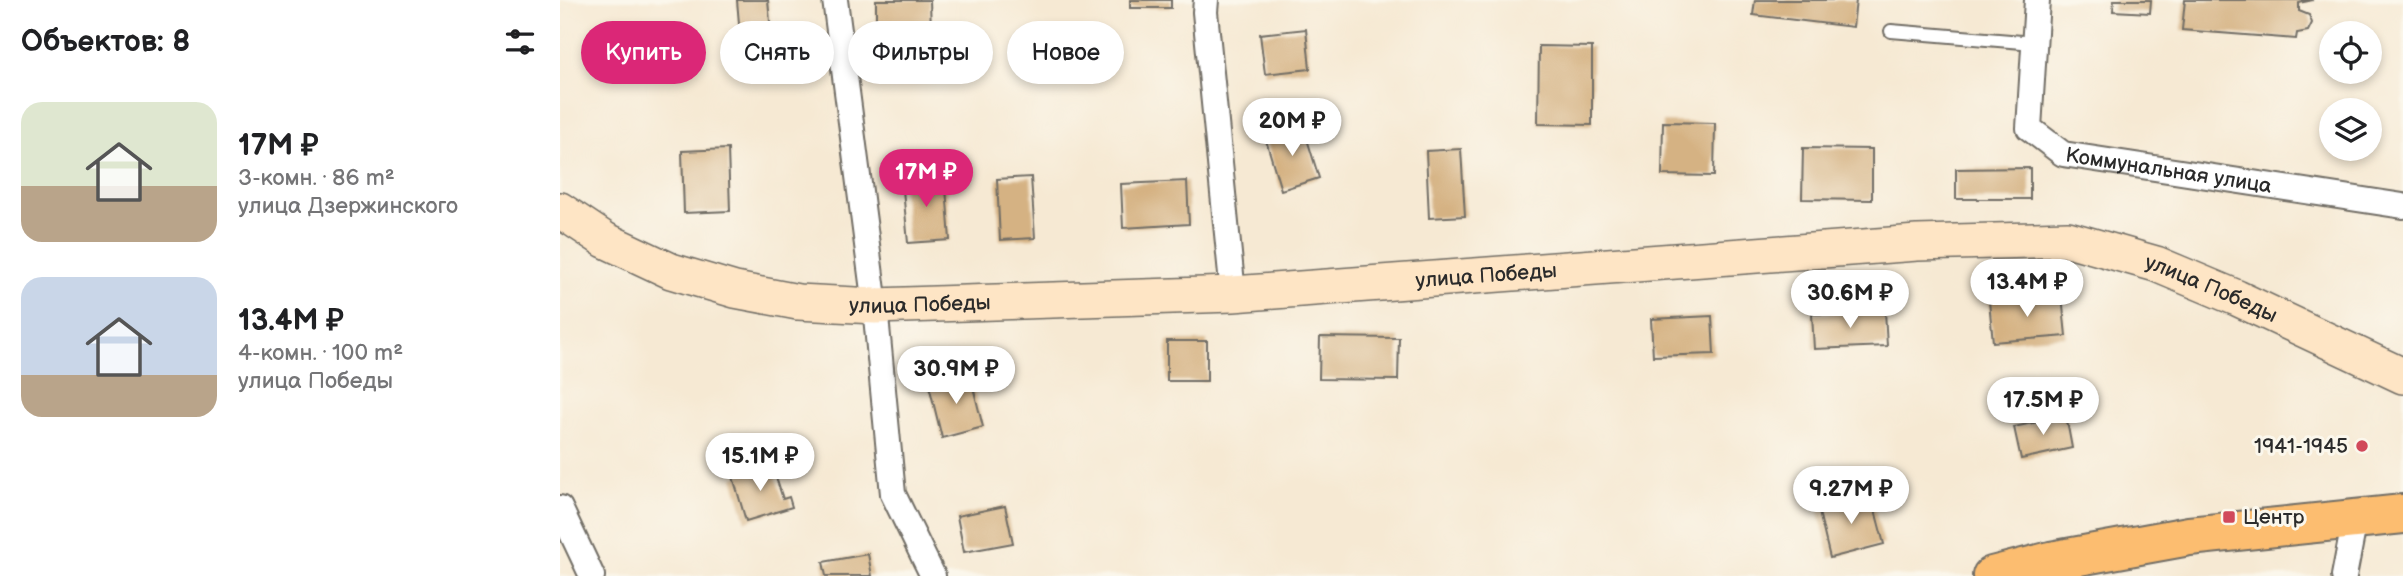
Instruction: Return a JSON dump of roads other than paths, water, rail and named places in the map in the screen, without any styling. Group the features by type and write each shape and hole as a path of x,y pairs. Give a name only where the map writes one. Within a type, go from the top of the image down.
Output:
{"main road":[{"name":"улица Победы","path":"560,209 605,240 671,271 735,290 798,302 875,306 1233,294 1917,243 2068,239 2156,264 2237,298 2403,376"},
{"path":"1992,576 2051,561 2189,536 2403,514"}],"street":[{"path":"835,0 875,306 893,494 933,576"},
{"path":"1206,0 1233,294"},
{"name":"Коммунальная улица","path":"2037,0 2029,128 2063,154 2403,206"},
{"path":"560,508 592,576"},
{"path":"2344,576 2355,519"}],"lane":[{"path":"1891,31 2034,43"}],"place":[{"name":"1941-1945","path":"2362,446"},
{"name":"Центр","path":"2229,517"}]}
